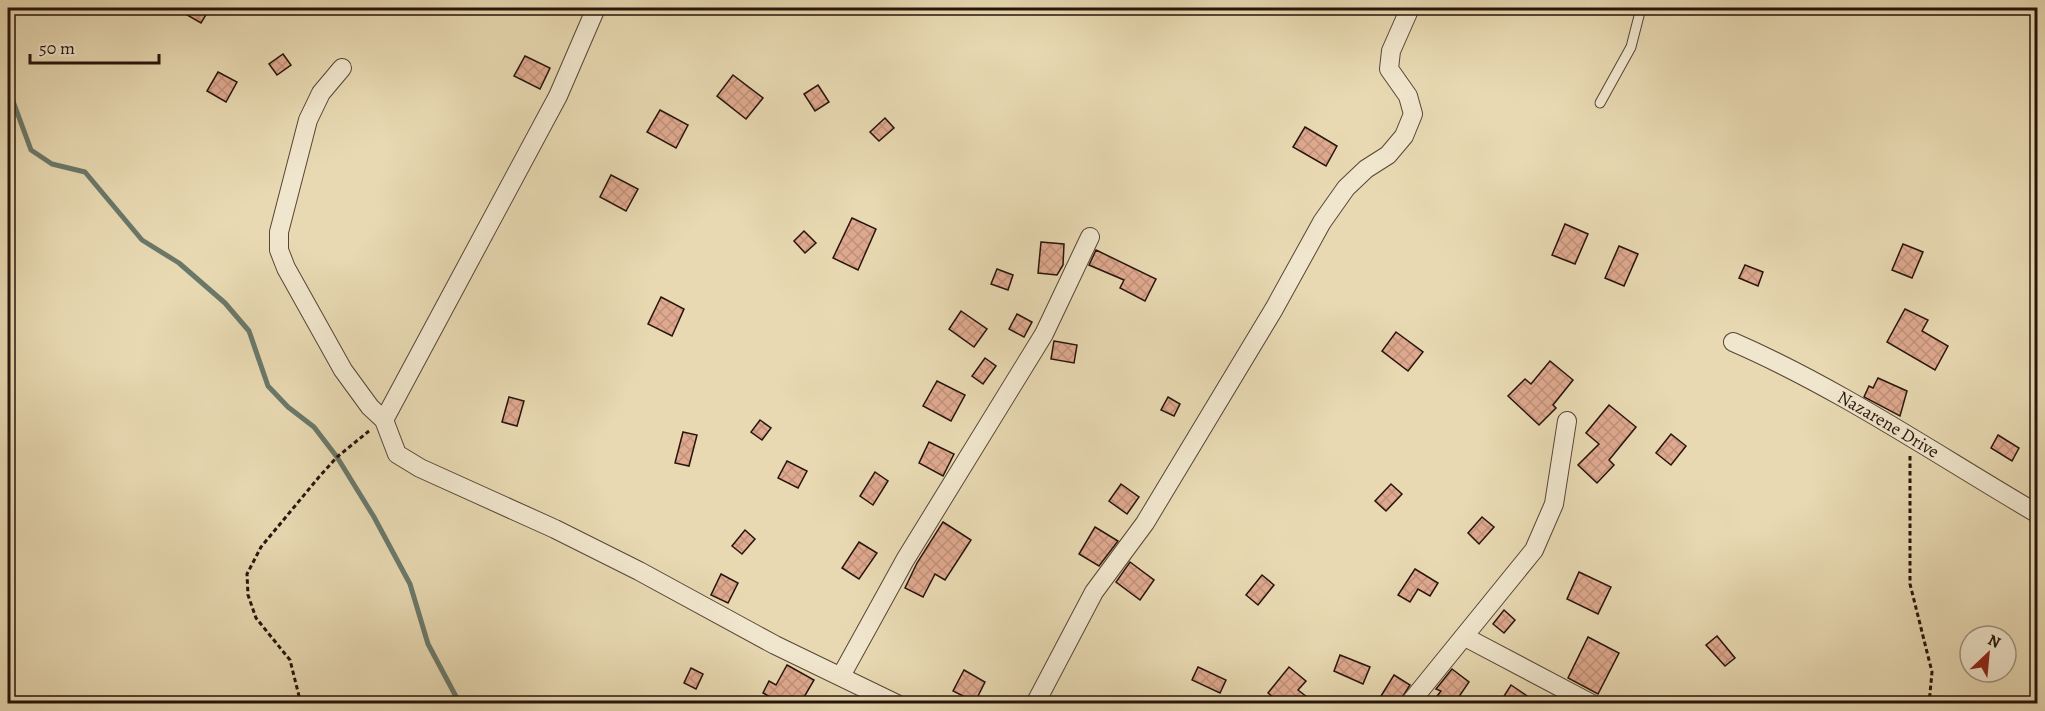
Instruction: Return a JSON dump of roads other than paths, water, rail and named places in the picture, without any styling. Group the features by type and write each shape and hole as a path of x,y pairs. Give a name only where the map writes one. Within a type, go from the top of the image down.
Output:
{"street":[{"path":"384,420 558,96 596,8"},
{"path":"1035,704 1094,592 1145,524 1274,309 1322,222 1346,188 1366,169 1388,155 1404,136 1413,114 1408,96 1389,69 1391,51 1410,8"},
{"path":"342,68 321,93 308,120 279,232 279,250 286,268 343,370 370,407 384,420 397,454 420,468 566,535 754,635 897,704"},
{"path":"841,676 910,550 1044,334 1090,237"},
{"name":"Nazarene Drive","path":"1732,342 1823,387 2037,514"},
{"path":"1409,704 1534,550 1554,504 1567,421"},
{"path":"1465,637 1592,704"}],"lane":[{"path":"1600,104 1630,47 1641,8"}],"waterway":[{"path":"8,92 31,150 52,164 85,172 142,240 179,263 225,303 249,331 268,386 288,407 314,427 337,457 374,517 410,584 428,644 460,704"}]}
